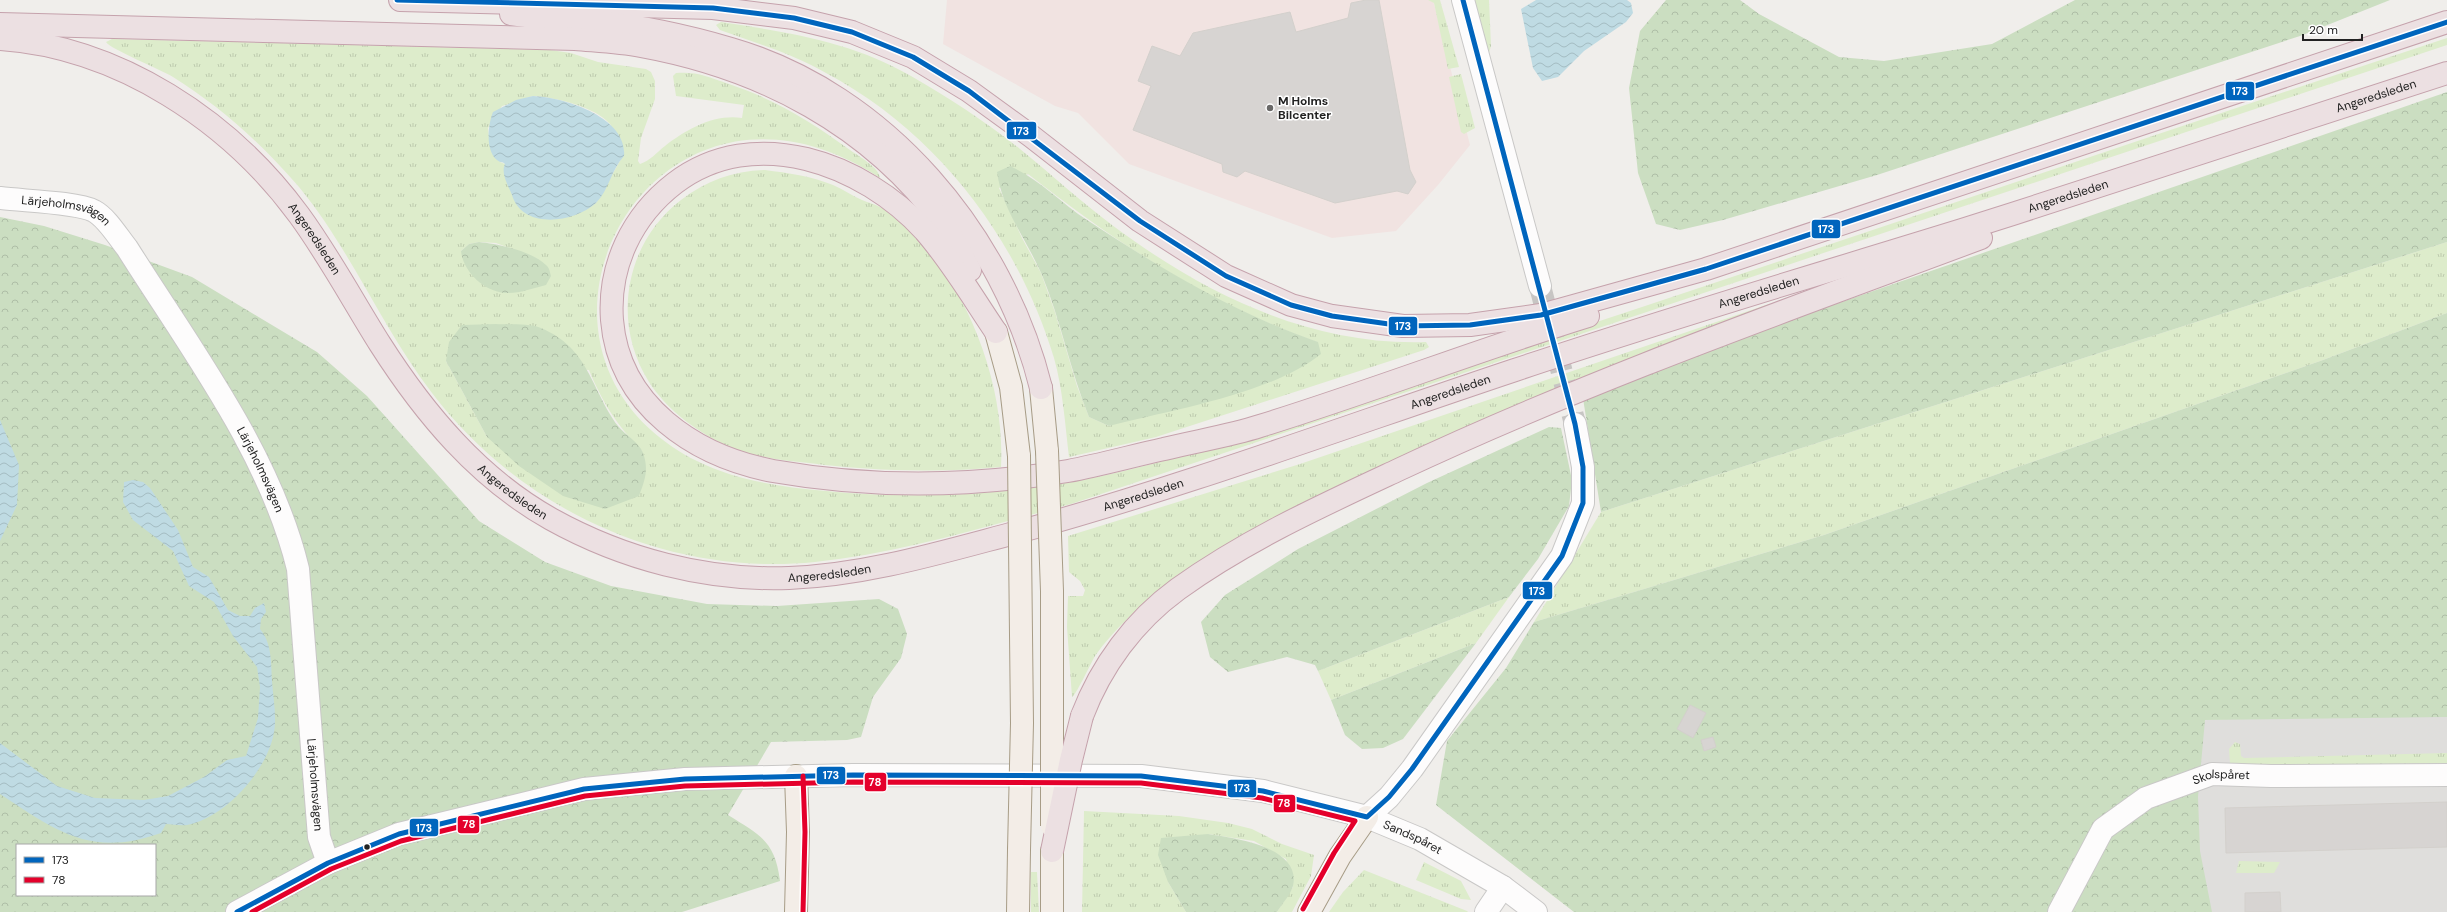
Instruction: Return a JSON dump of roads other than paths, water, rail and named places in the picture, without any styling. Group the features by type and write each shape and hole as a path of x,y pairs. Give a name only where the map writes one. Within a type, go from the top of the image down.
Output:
{"highway":[{"path":"399,0 713,8 794,18 852,32 913,57 969,91 1031,136 1115,203 1202,263 1267,295 1332,316 1397,326 1470,325 1541,315 1706,269 2447,22"},
{"path":"399,0 546,19 623,26 703,42 732,49 770,64 841,101 888,137 921,168 968,226 989,259 1016,311 1033,358 1041,388"},
{"path":"0,24 575,39 640,46 719,64 773,85 827,115 858,137 892,166 923,198 945,227 977,283 996,332"},
{"name":"Angeredsleden","path":"0,39 36,43 110,65 166,94 226,136 252,160 299,215 385,352 422,404 465,453 518,499 553,520 609,546 643,558 684,569 751,578 819,576 877,567 948,551 1086,513 1519,368 2053,201 2447,73"},
{"path":"996,332 947,259 924,230 902,209 879,191 839,170 811,159 783,154 739,155 717,161 690,173 664,192 641,217 628,239 618,264 612,301 615,337 628,376 653,412 692,442 733,461 794,474 861,482 924,483 986,481 1073,470 1256,427 1600,313 1706,269"},
{"path":"1052,851 1082,716 1090,694 1110,658 1157,607 1178,589 1228,557 1291,522 1452,444 1741,328 1999,232 2053,201"}],"main road":[{"path":"996,332 1011,388 1019,456 1022,723 1018,850 1018,912"},
{"path":"1041,388 1047,451 1052,591 1052,912"},
{"path":"796,776 798,832 796,912"},
{"path":"1309,912 1340,856 1366,817"}],"street":[{"path":"1462,0 1540,286"},
{"name":"Lärjeholmsvägen","path":"0,198 82,207 95,211 110,226 127,248 235,420 271,488 292,542 298,569 319,837 328,863"},
{"path":"1366,817 1389,797 1412,769 1562,556 1583,503 1583,467 1575,424"},
{"name":"Skolspåret","path":"2059,912 2103,829 2146,798 2212,774 2271,776 2447,774"},
{"name":"Sandspåret","path":"238,912 328,863 399,834 584,789 686,779 853,775 1141,776 1263,791 1366,817 1420,839 1503,887 1536,912"},
{"path":"1486,912 1503,887"}],"water":[{"path":"1536,0 1627,0 1631,3 1633,13 1626,22 1584,51 1558,77 1542,81 1533,68 1521,9"},
{"path":"533,96 560,100 591,112 605,120 616,130 622,142 624,156 616,167 604,192 596,203 587,210 576,215 552,220 539,219 528,215 519,208 513,198 505,177 505,164 495,158 491,152 489,146 489,131 493,112 516,100"},
{"path":"0,420 19,465 17,505 0,541"},
{"path":"133,480 143,482 150,488 178,530 193,567 209,577 228,610 240,616 250,616 255,608 264,603 266,612 261,619 260,629 267,640 269,647 275,726 270,747 263,762 254,776 230,803 201,821 187,825 166,824 161,833 136,840 114,843 75,837 39,819 0,794 0,743 57,786 95,798 144,800 168,796 204,777 227,760 246,756 258,718 260,687 257,667 233,636 214,602 189,586 173,551 133,520 123,502 124,482"}],"tunnel":[{"path":"1540,286 1575,424"}],"place":[{"name":"M Holms Bilcenter","path":"1270,108"}]}
